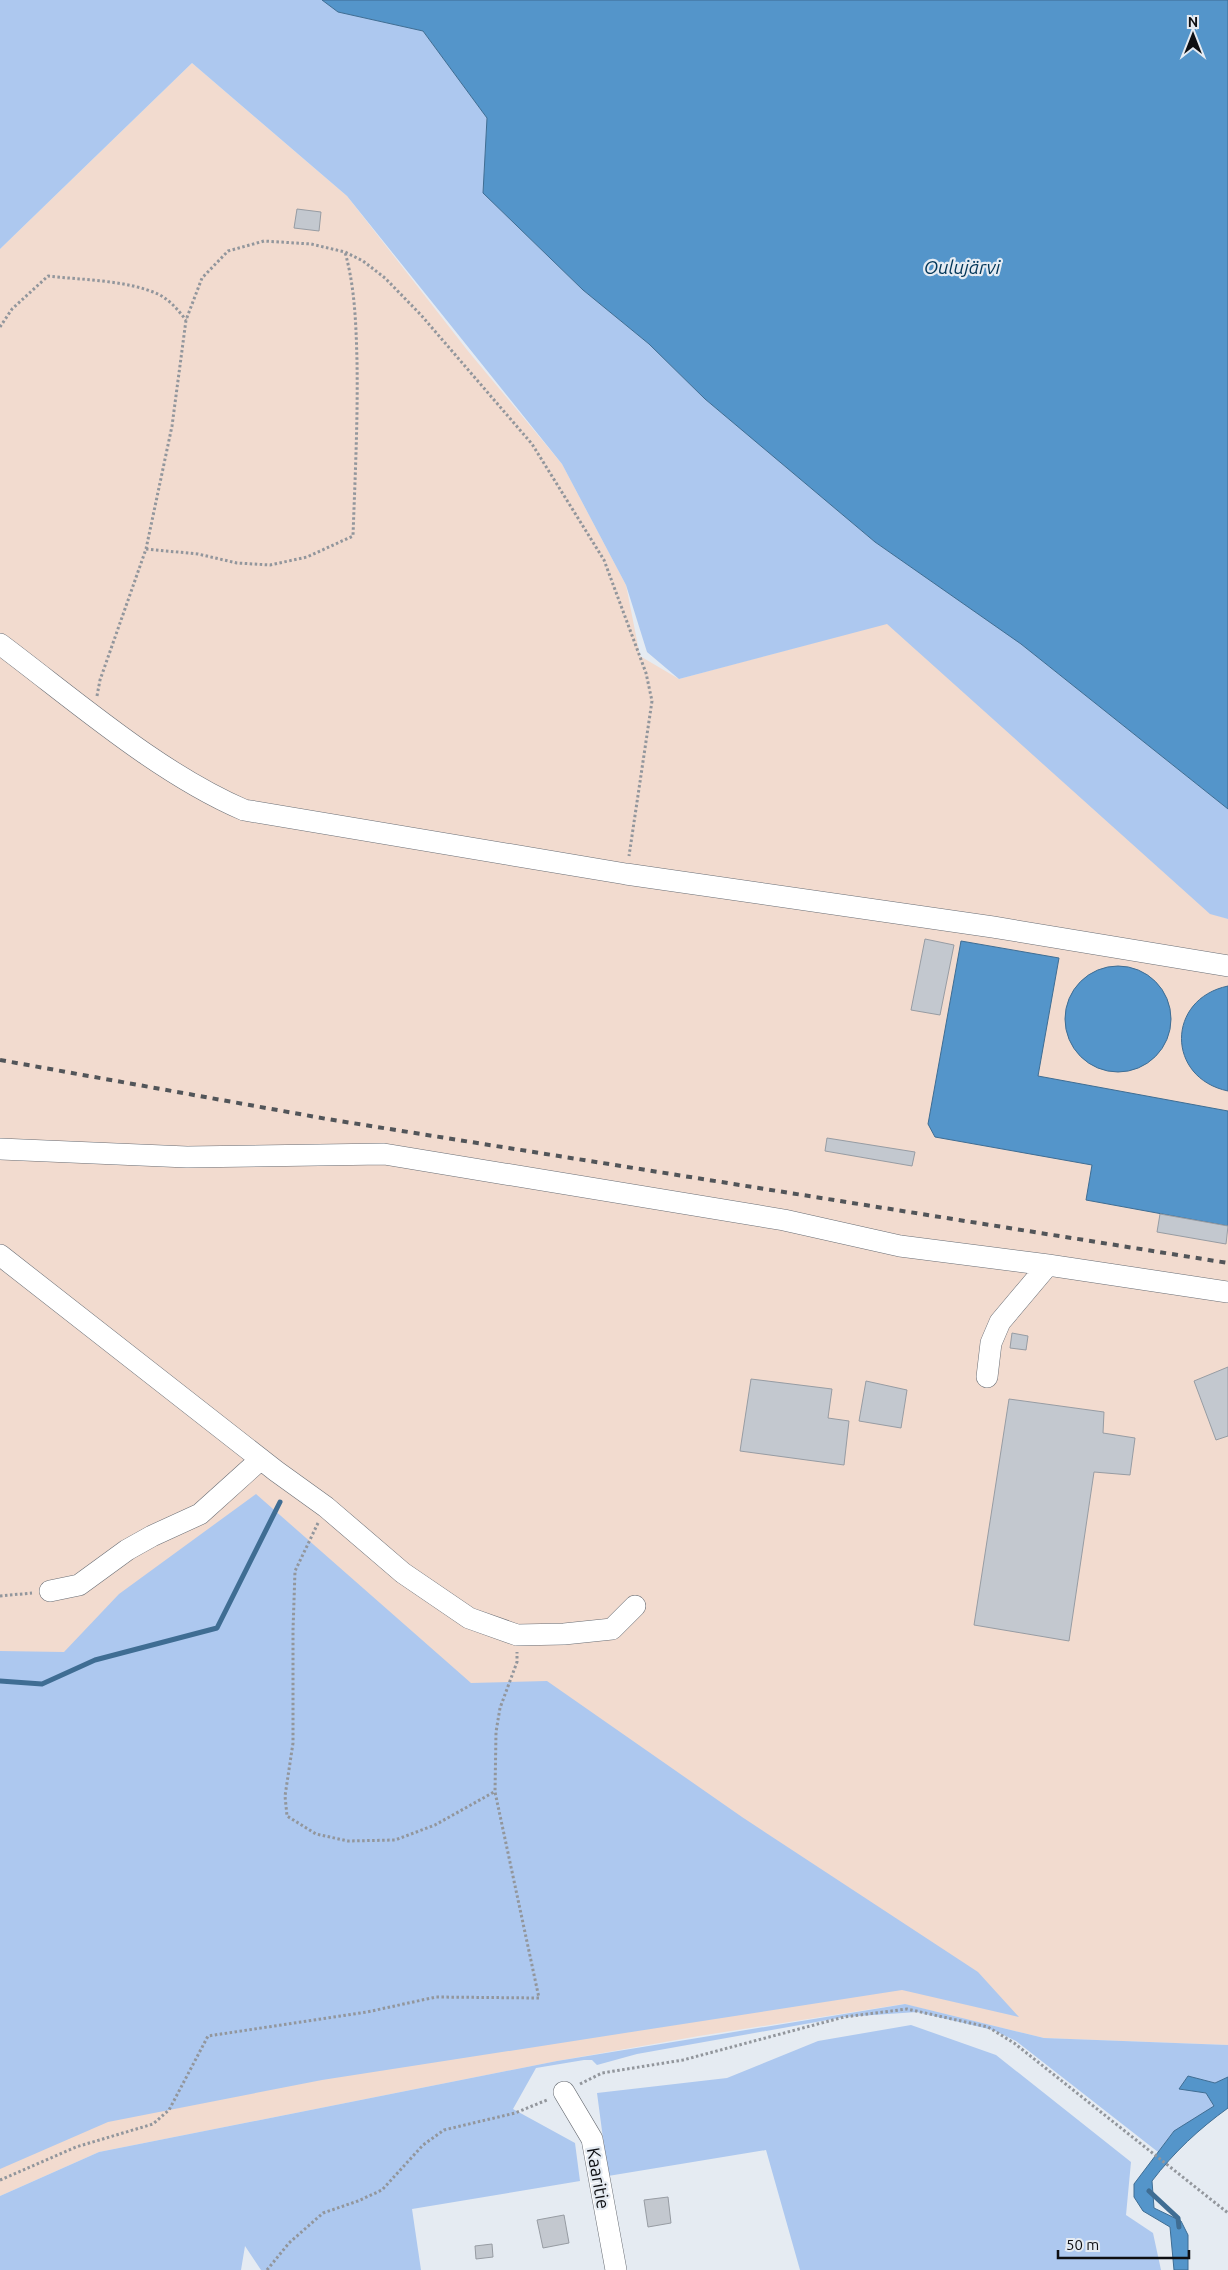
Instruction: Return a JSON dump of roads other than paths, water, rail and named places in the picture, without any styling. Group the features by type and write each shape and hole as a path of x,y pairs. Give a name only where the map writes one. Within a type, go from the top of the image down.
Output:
{"street":[{"path":"0,644 137,746 212,796 244,810 626,874 993,927 1228,966"},
{"path":"0,1149 187,1157 384,1154 784,1220 900,1246 1048,1265 1228,1292"},
{"path":"0,1255 326,1507 403,1573 469,1618 517,1635 564,1634 612,1629 635,1606"},
{"path":"987,1377 991,1343 1000,1322 1048,1265"},
{"path":"50,1591 79,1585 127,1550 200,1514 262,1459"},
{"name":"Kaaritie","path":"564,2092 592,2139 616,2270"}],"water":[{"name":"Oulujärvi","path":"322,0 1228,0 1228,809 1021,644 875,542 705,399 649,344 583,290 483,193 487,118 423,31 338,12"},
{"path":"961,941 1059,958 1038,1076 1228,1111 1228,1226 1086,1200 1092,1165 935,1137 928,1124"},
{"path":"1118,966 1138,970 1155,982 1167,999 1171,1019 1167,1039 1155,1056 1138,1068 1118,1072 1098,1068 1081,1056 1069,1039 1065,1019 1069,999 1081,982 1098,970"},
{"path":"1228,986 1228,1091 1208,1083 1193,1071 1184,1055 1181,1038 1184,1022 1193,1006 1208,994"},
{"path":"1188,2076 1215,2083 1228,2077 1228,2108 1187,2142 1152,2181 1154,2208 1181,2221 1188,2235 1188,2270 1174,2270 1170,2227 1143,2211 1134,2197 1134,2184 1174,2131 1214,2106 1206,2093 1179,2089"}],"waterway":[{"path":"0,1681 42,1684 95,1660 217,1628 280,1502"},
{"path":"1149,2191 1178,2218 1179,2227"}],"railway":[{"path":"0,1060 327,1119 1228,1263"}]}
